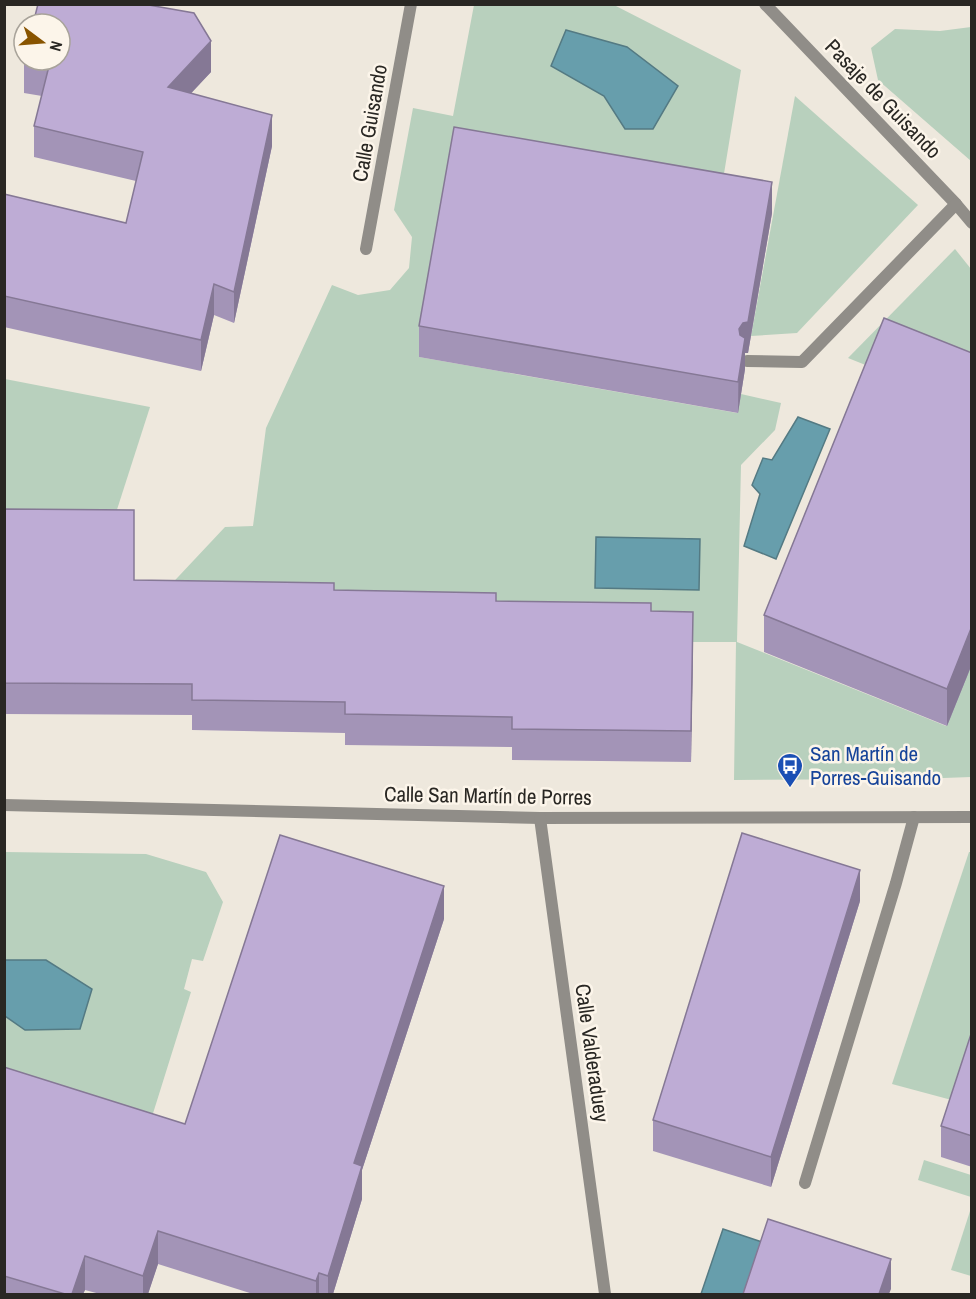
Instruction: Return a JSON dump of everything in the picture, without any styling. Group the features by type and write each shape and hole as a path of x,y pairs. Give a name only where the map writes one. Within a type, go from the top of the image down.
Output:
{"street":[{"name":"Calle Guisando","path":"366,249 411,4"},
{"name":"Pasaje de Guisando","path":"765,4 972,223"},
{"path":"747,361 802,362 956,204"},
{"name":"Calle San Martín de Porres","path":"4,805 540,818 972,818"},
{"path":"806,1183 915,817"},
{"name":"Calle Valderaduey","path":"540,818 605,1294"}],"green space":[{"path":"474,5 614,5 741,70 719,204 419,357 737,413 741,394 781,403 775,430 741,465 737,642 946,726 971,664 971,777 734,780 736,642 651,642 163,593 225,527 253,526 266,428 332,285 358,295 390,290 409,268 412,237 394,210 413,108 453,116"},
{"path":"972,27 971,161 878,80 871,48 895,29 940,31"},
{"path":"795,96 918,205 797,333 751,336"},
{"path":"955,249 971,269 971,390 878,370 848,358"},
{"path":"5,379 150,407 113,522 5,519"},
{"path":"5,852 146,854 206,872 223,902 203,961 192,959 184,989 191,992 150,1123 5,1089"},
{"path":"969,852 971,852 971,1062 959,1102 892,1084"},
{"path":"924,1160 971,1175 971,1197 918,1180"},
{"path":"971,1208 971,1276 951,1270"}],"water":[{"path":"566,30 627,47 678,86 653,129 625,129 604,96 551,66"},
{"path":"798,417 830,429 776,559 744,546 760,494 752,485 763,458 772,460"},
{"path":"596,537 700,539 699,590 595,588"},
{"path":"5,960 46,960 92,989 80,1029 25,1030 5,1016"},
{"path":"723,1229 762,1242 744,1294 701,1294"}],"building":[{"path":"38,4 143,4 194,13 211,41 168,87 272,115 234,292 214,284 201,340 4,296 4,194 126,223 143,152 34,126 48,72 72,72 72,12 36,12"},
{"path":"454,127 772,182 748,322 743,323 739,329 740,335 745,338 738,382 419,326"},
{"path":"884,318 972,353 972,626 947,689 764,615"},
{"path":"4,509 134,510 134,580 334,583 334,590 496,593 496,601 651,603 651,611 693,612 691,731 512,729 512,717 345,714 345,702 192,700 192,684 4,683"},
{"path":"742,833 860,870 771,1157 653,1120"},
{"path":"280,835 444,886 354,1163 362,1166 328,1276 319,1273 316,1281 158,1231 143,1276 85,1256 72,1294 4,1276 4,1067 185,1124"},
{"path":"972,1031 972,1136 941,1126"},
{"path":"768,1219 891,1259 879,1294 743,1294"}],"place":[{"name":"San Martín de Porres-Guisando","path":"790,789"}]}
